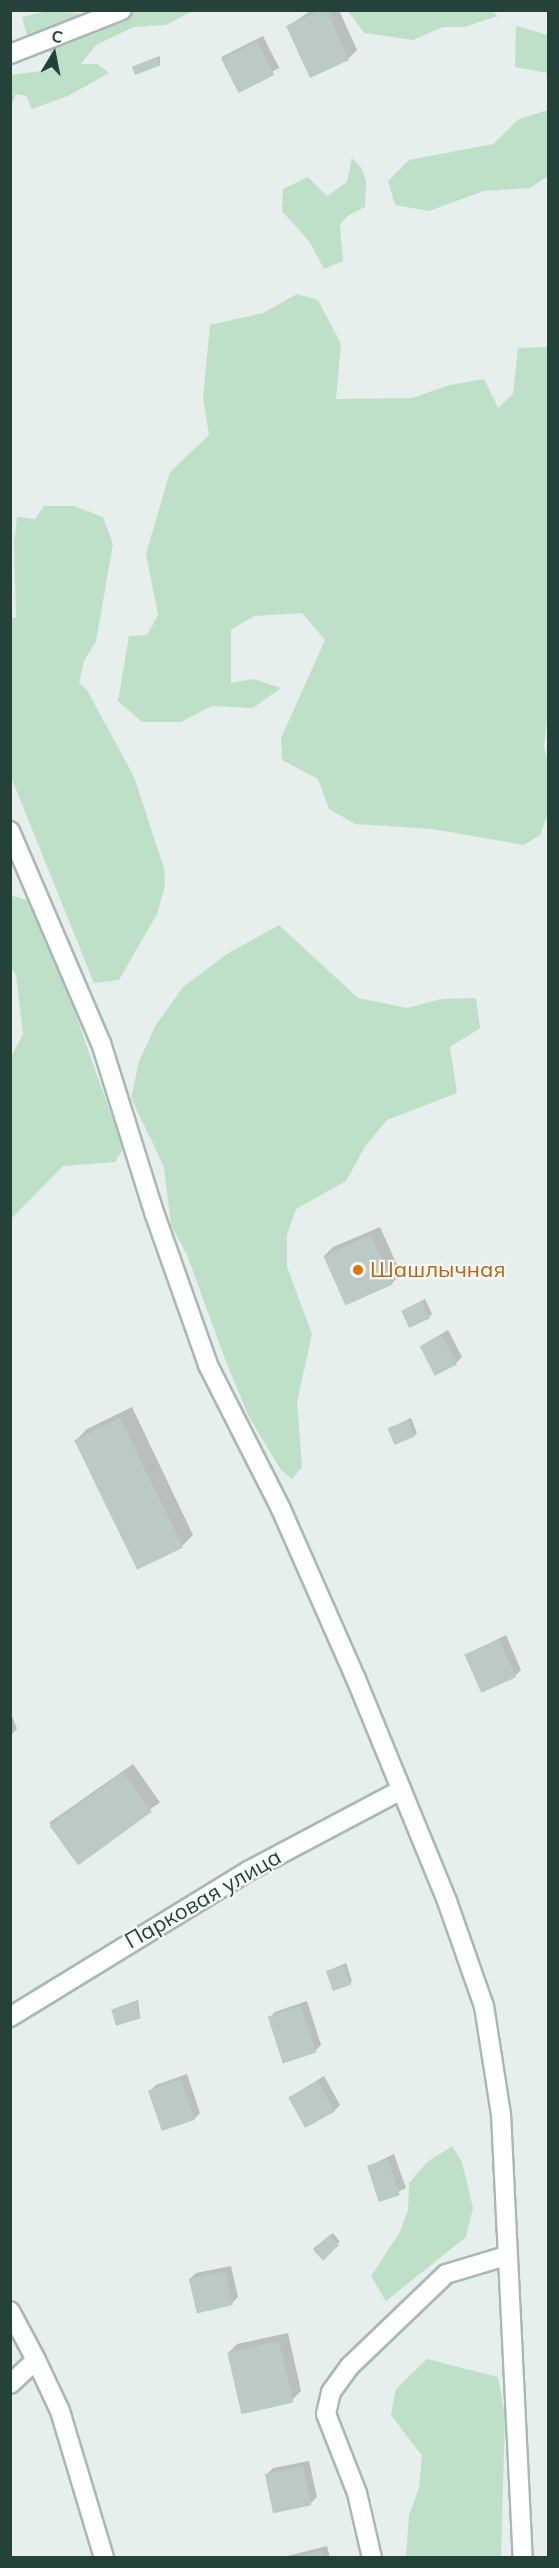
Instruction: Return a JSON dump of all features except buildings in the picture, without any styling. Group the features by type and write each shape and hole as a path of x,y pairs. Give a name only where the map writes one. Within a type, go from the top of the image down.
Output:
{"main road":[{"path":"10,54 122,10"},
{"path":"10,831 14,851 101,1043 154,1215 208,1365 281,1509 447,1901 484,2006 501,2114 506,2256 523,2558"},
{"name":"Парковая улица","path":"10,2017 250,1870 401,1790"},
{"path":"372,2558 357,2493 326,2414 331,2392 350,2366 446,2274 506,2256"},
{"path":"10,2312 60,2411 104,2558"},
{"path":"10,2384 36,2360"}],"green space":[{"path":"51,10 88,15 110,11 192,11 166,25 134,27 96,45 81,64 97,64 109,73 68,96 32,109 26,96 16,94 11,106 11,75 56,69 49,50 29,42 22,17"},
{"path":"491,10 498,16 464,27 443,27 413,40 364,33 349,12"},
{"path":"516,26 548,35 548,73 515,67"},
{"path":"548,110 548,176 530,188 484,191 429,211 395,205 388,181 409,160 493,144 519,119"},
{"path":"352,158 362,169 366,181 365,207 349,215 340,224 343,261 324,269 309,241 282,211 283,189 308,177 327,196 347,182"},
{"path":"297,294 318,300 341,344 336,399 412,398 450,385 484,379 498,408 513,394 518,348 548,347 548,712 544,747 548,760 548,813 540,835 524,845 432,829 355,824 329,809 318,779 282,760 281,738 325,640 302,613 254,616 231,630 231,683 253,679 281,688 253,708 212,706 181,722 142,722 118,701 129,636 147,635 158,615 146,554 170,472 209,435 203,399 210,325 263,313"},
{"path":"44,506 74,506 103,517 113,544 96,641 84,661 79,683 87,690 134,777 164,868 165,886 157,914 119,980 94,983 11,777 10,619 16,617 14,544 17,517 35,519"},
{"path":"11,895 32,902 53,950 123,1149 115,1162 63,1166 11,1219 11,1057 23,1034 16,975 11,968"},
{"path":"279,925 358,998 407,1008 442,999 476,998 480,1028 450,1047 457,1093 387,1120 366,1145 346,1181 296,1209 287,1235 287,1267 312,1334 297,1402 302,1467 292,1479 281,1470 249,1417 187,1255 171,1225 164,1167 131,1098 139,1061 156,1025 183,987 227,954"},
{"path":"452,2146 462,2162 473,2208 466,2237 386,2301 371,2276 400,2232 408,2210 409,2183 426,2163"},
{"path":"427,2359 498,2377 505,2415 501,2557 406,2557 409,2515 419,2488 422,2456 391,2415 396,2389"}],"place":[{"name":"Шашлычная","path":"358,1270"}]}
